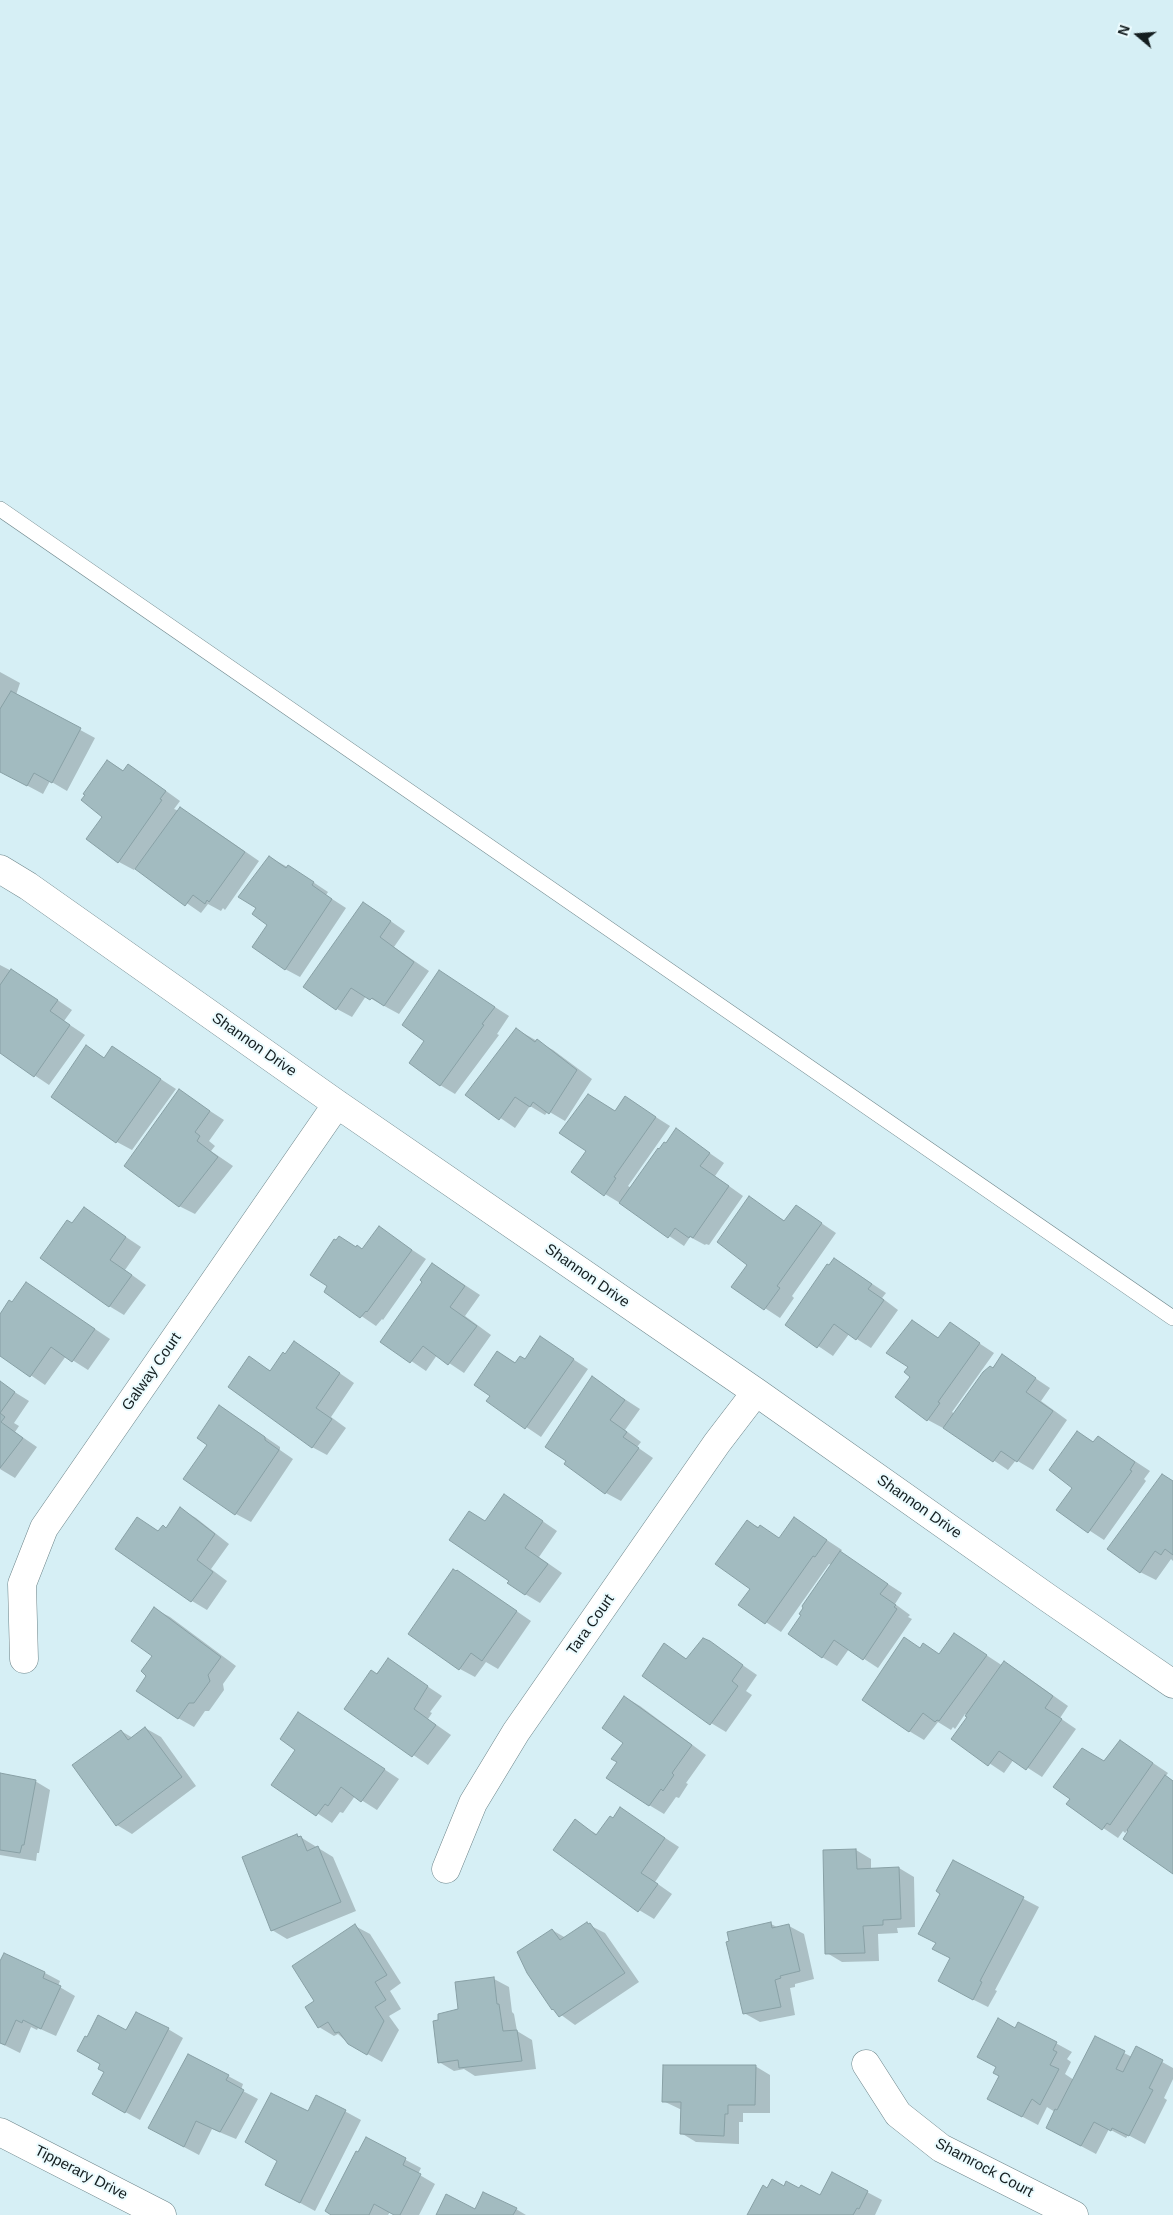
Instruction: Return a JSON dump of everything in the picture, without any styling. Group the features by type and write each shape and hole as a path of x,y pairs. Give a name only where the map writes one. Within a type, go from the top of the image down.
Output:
{"street":[{"name":"Shannon Drive","path":"0,869 28,886 337,1104 756,1392 1173,1684"},
{"name":"Galway Court","path":"24,1659 22,1584 44,1528 337,1104"},
{"name":"Tara Court","path":"446,1869 473,1803 516,1732 717,1443 756,1392"},
{"name":"Shamrock Court","path":"866,2064 898,2114 941,2148 1074,2215"},
{"name":"Tipperary Drive","path":"0,2132 162,2215"}],"lane":[{"path":"0,509 1173,1318"}],"building":[{"path":"11,691 81,728 52,783 34,773 27,786 0,772 0,709"},
{"path":"107,760 123,771 128,764 166,791 160,799 162,800 118,863 86,839 102,817 81,800 85,795 83,794"},
{"path":"180,807 245,852 209,902 207,900 205,904 193,895 185,906 135,869"},
{"path":"269,856 286,868 288,865 314,882 312,885 332,899 285,970 252,947 267,925 252,914 256,908 238,897"},
{"path":"363,902 391,921 380,937 414,962 384,1006 351,988 336,1010 303,987"},
{"path":"11,969 58,1000 50,1011 70,1025 34,1077 0,1053 0,985"},
{"path":"439,970 495,1007 440,1086 409,1063 424,1041 402,1025"},
{"path":"516,1028 535,1042 537,1039 577,1070 549,1114 533,1102 530,1107 515,1097 499,1120 465,1095"},
{"path":"86,1045 104,1058 112,1046 161,1079 116,1143 51,1097"},
{"path":"179,1089 210,1111 195,1132 200,1136 197,1141 218,1157 179,1207 124,1166"},
{"path":"588,1094 615,1111 625,1096 656,1117 614,1177 616,1178 604,1196 571,1172 586,1151 559,1133"},
{"path":"676,1128 710,1153 700,1166 729,1186 693,1238 690,1236 689,1238 675,1228 668,1238 619,1203 658,1148 664,1142 666,1143"},
{"path":"749,1196 784,1221 796,1205 822,1223 777,1286 780,1288 764,1310 731,1287 747,1265 717,1242"},
{"path":"84,1207 126,1237 110,1260 132,1275 109,1307 40,1258 67,1220 72,1223"},
{"path":"379,1226 412,1250 367,1312 360,1318 324,1292 327,1286 310,1275 334,1239 336,1240 339,1236 362,1249"},
{"path":"834,1258 872,1284 868,1289 884,1300 856,1340 834,1324 817,1348 785,1325 827,1264 829,1265"},
{"path":"432,1263 465,1286 450,1307 477,1326 448,1365 423,1346 410,1363 380,1342 422,1282 420,1280"},
{"path":"26,1282 95,1329 72,1362 51,1347 30,1377 0,1356 0,1314 9,1300 12,1302"},
{"path":"912,1320 938,1338 950,1322 980,1343 938,1402 940,1403 927,1421 895,1397 910,1377 904,1372 908,1367 886,1353"},
{"path":"540,1336 574,1359 525,1429 486,1401 490,1396 474,1385 497,1351 515,1363 520,1356 525,1359"},
{"path":"294,1341 340,1373 316,1408 332,1419 312,1448 228,1387 249,1356 270,1371 283,1352 285,1354"},
{"path":"1002,1354 1036,1378 1026,1392 1053,1411 1017,1462 1001,1451 993,1462 943,1428 983,1372 990,1366 993,1368"},
{"path":"592,1376 625,1400 610,1420 627,1432 623,1437 639,1448 605,1494 564,1464 566,1461 545,1447"},
{"path":"0,1381 15,1392 0,1413"},
{"path":"219,1405 265,1437 265,1440 279,1450 235,1515 183,1479 207,1445 197,1438"},
{"path":"0,1413 5,1417 1,1422 23,1438 0,1468"},
{"path":"1077,1431 1093,1442 1098,1436 1135,1462 1130,1470 1132,1471 1088,1533 1056,1510 1072,1488 1049,1470"},
{"path":"1162,1474 1173,1481 1173,1555 1165,1549 1161,1555 1155,1551 1140,1573 1107,1549"},
{"path":"504,1494 543,1521 525,1548 548,1564 525,1595 507,1583 509,1581 449,1540 469,1511 485,1521"},
{"path":"180,1507 215,1534 197,1560 213,1572 191,1602 115,1549 137,1517 158,1531 163,1525 166,1528"},
{"path":"794,1517 827,1540 815,1557 813,1556 765,1624 738,1605 750,1589 715,1564 747,1520 758,1528 760,1525 779,1538"},
{"path":"840,1551 888,1584 880,1594 896,1605 894,1607 897,1609 863,1660 834,1640 822,1658 788,1634 801,1615 799,1614 803,1608 802,1606"},
{"path":"453,1569 517,1611 482,1661 471,1653 459,1670 408,1634"},
{"path":"154,1607 221,1657 208,1675 210,1681 194,1703 189,1703 178,1719 136,1691 146,1676 141,1671 152,1656 131,1641"},
{"path":"954,1633 987,1655 939,1721 935,1722 923,1713 909,1732 862,1700 904,1637 920,1648 923,1643 939,1654"},
{"path":"703,1638 743,1665 732,1681 738,1686 710,1725 642,1676 664,1643 686,1659"},
{"path":"388,1658 428,1686 414,1709 436,1725 412,1757 344,1709 371,1670 377,1674"},
{"path":"1004,1661 1053,1696 1045,1708 1062,1719 1026,1770 999,1751 988,1766 951,1739"},
{"path":"624,1696 692,1745 672,1773 674,1775 663,1791 661,1789 649,1806 606,1778 617,1762 611,1759 623,1743 602,1728"},
{"path":"298,1712 385,1769 361,1802 341,1787 328,1806 325,1804 316,1816 271,1785 295,1750 280,1739"},
{"path":"145,1727 182,1777 116,1826 72,1765 121,1730 128,1740"},
{"path":"1120,1740 1153,1763 1110,1825 1107,1823 1102,1830 1066,1804 1070,1799 1053,1787 1082,1748 1104,1761"},
{"path":"0,1773 36,1780 24,1845 22,1845 20,1853 0,1850"},
{"path":"1165,1775 1173,1781 1173,1874 1123,1839 1127,1830"},
{"path":"620,1807 665,1838 641,1873 658,1884 638,1912 553,1850 575,1819 596,1835 610,1816 613,1818"},
{"path":"297,1834 298,1837 301,1836 307,1851 318,1846 341,1902 271,1931 242,1857"},
{"path":"856,1849 857,1869 899,1867 901,1919 883,1920 883,1925 863,1926 865,1953 825,1954 823,1850"},
{"path":"953,1860 1024,1897 980,1981 982,1982 973,2000 938,1981 950,1958 932,1949 936,1943 918,1934 940,1894 936,1891"},
{"path":"587,1922 588,1924 590,1923 625,1973 559,2017 552,2010 527,1973 517,1952 552,1929 560,1940"},
{"path":"771,1922 772,1928 789,1924 800,1971 780,1976 781,1978 775,1980 781,2007 743,2014 726,1942 729,1941 727,1932"},
{"path":"355,1924 387,1975 375,1982 386,2000 375,2007 384,2021 367,2055 348,2044 339,2032 335,2033 328,2022 318,2028 305,2007 314,2001 292,1966"},
{"path":"4,1953 45,1972 43,1978 61,1986 41,2029 23,2020 22,2023 16,2020 5,2045 0,2043 0,1961"},
{"path":"494,1977 503,2031 517,2030 522,2061 459,2068 458,2060 438,2063 433,2021 438,2020 438,2014 458,2009 455,1982"},
{"path":"136,2012 169,2028 125,2113 92,2094 104,2072 98,2069 100,2064 77,2051 85,2036 87,2037 98,2015 126,2030"},
{"path":"998,2018 1015,2028 1018,2022 1057,2042 1053,2050 1057,2052 1050,2065 1059,2069 1040,2105 1032,2099 1022,2117 987,2099 999,2076 993,2073 996,2067 977,2057"},
{"path":"1095,2036 1125,2051 1116,2069 1123,2072 1136,2046 1163,2060 1149,2088 1153,2090 1129,2136 1112,2128 1111,2131 1094,2122 1081,2146 1046,2128"},
{"path":"188,2054 229,2075 226,2080 244,2090 220,2132 196,2121 184,2147 148,2128"},
{"path":"663,2065 756,2065 755,2105 728,2105 728,2114 725,2114 724,2136 680,2134 681,2102 662,2102"},
{"path":"271,2093 308,2111 316,2095 346,2110 300,2203 265,2185 277,2161 245,2142"},
{"path":"366,2137 406,2158 403,2165 421,2174 400,2215 394,2215 374,2204 369,2215 331,2215 325,2211 356,2151 358,2152"},
{"path":"832,2172 868,2191 859,2209 857,2208 853,2215 747,2215 763,2185 767,2188 772,2179 784,2186 786,2181 799,2188 801,2185 820,2195"},
{"path":"483,2192 517,2208 513,2215 436,2215 446,2194 475,2209"}]}
